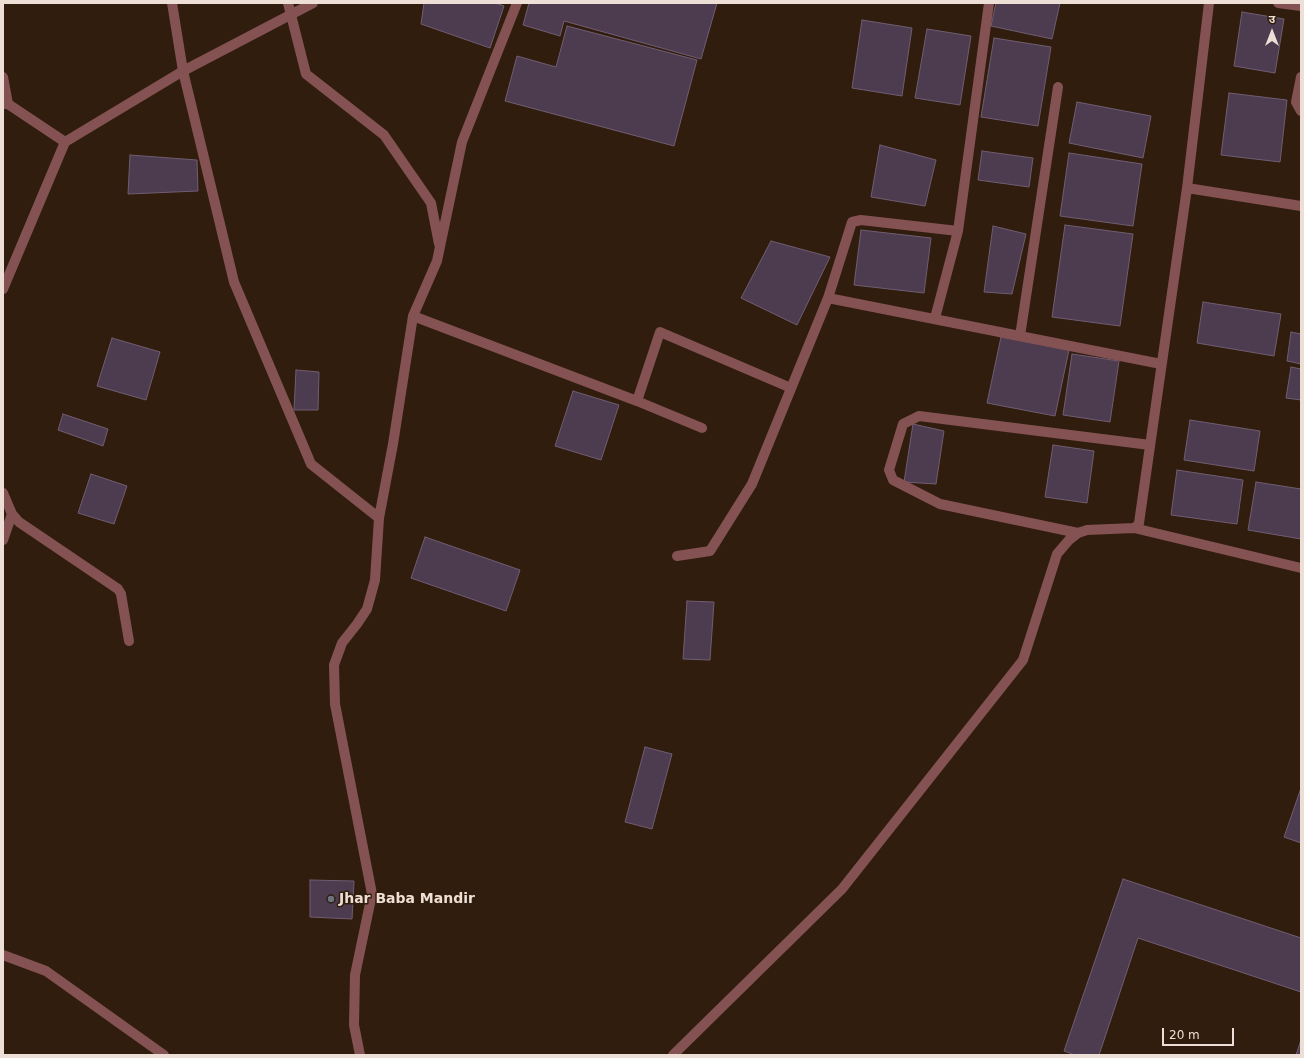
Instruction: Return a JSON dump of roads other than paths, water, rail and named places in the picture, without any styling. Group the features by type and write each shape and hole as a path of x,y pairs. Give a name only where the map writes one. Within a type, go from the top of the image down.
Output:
{"street":[{"path":"172,3 183,71 234,282 311,464 378,518"},
{"path":"288,3 290,16 306,74 384,135 431,203 440,248"},
{"path":"3,289 65,142 183,71 313,3"},
{"path":"360,1055 354,1024 355,975 372,894 335,704 334,665 342,643 357,624 366,609 375,580 378,518 396,429 414,316 438,261 462,142 517,3"},
{"path":"935,318 958,231 989,3"},
{"path":"1134,528 1138,523 1187,188 1209,3"},
{"path":"1278,3 1301,6"},
{"path":"1301,76 1296,102 1301,111"},
{"path":"3,77 5,104 65,142"},
{"path":"1020,336 1058,87"},
{"path":"1187,188 1301,206"},
{"path":"677,556 710,551 752,484 828,298 852,222 861,220 958,231"},
{"path":"828,298 1161,364"},
{"path":"414,316 637,401 702,428"},
{"path":"637,401 660,332 791,388"},
{"path":"1150,445 919,416 903,424 889,470 893,480 940,504 1078,533 1093,530 1134,528 1301,568"},
{"path":"3,493 12,514 19,522 118,589 121,594 129,641"},
{"path":"3,540 12,514"},
{"path":"673,1055 842,889 1023,660 1057,554 1069,540 1078,533"},
{"path":"3,955 46,971 164,1055"}],"place":[{"name":"Jhar Baba Mandir","path":"331,899"}]}
